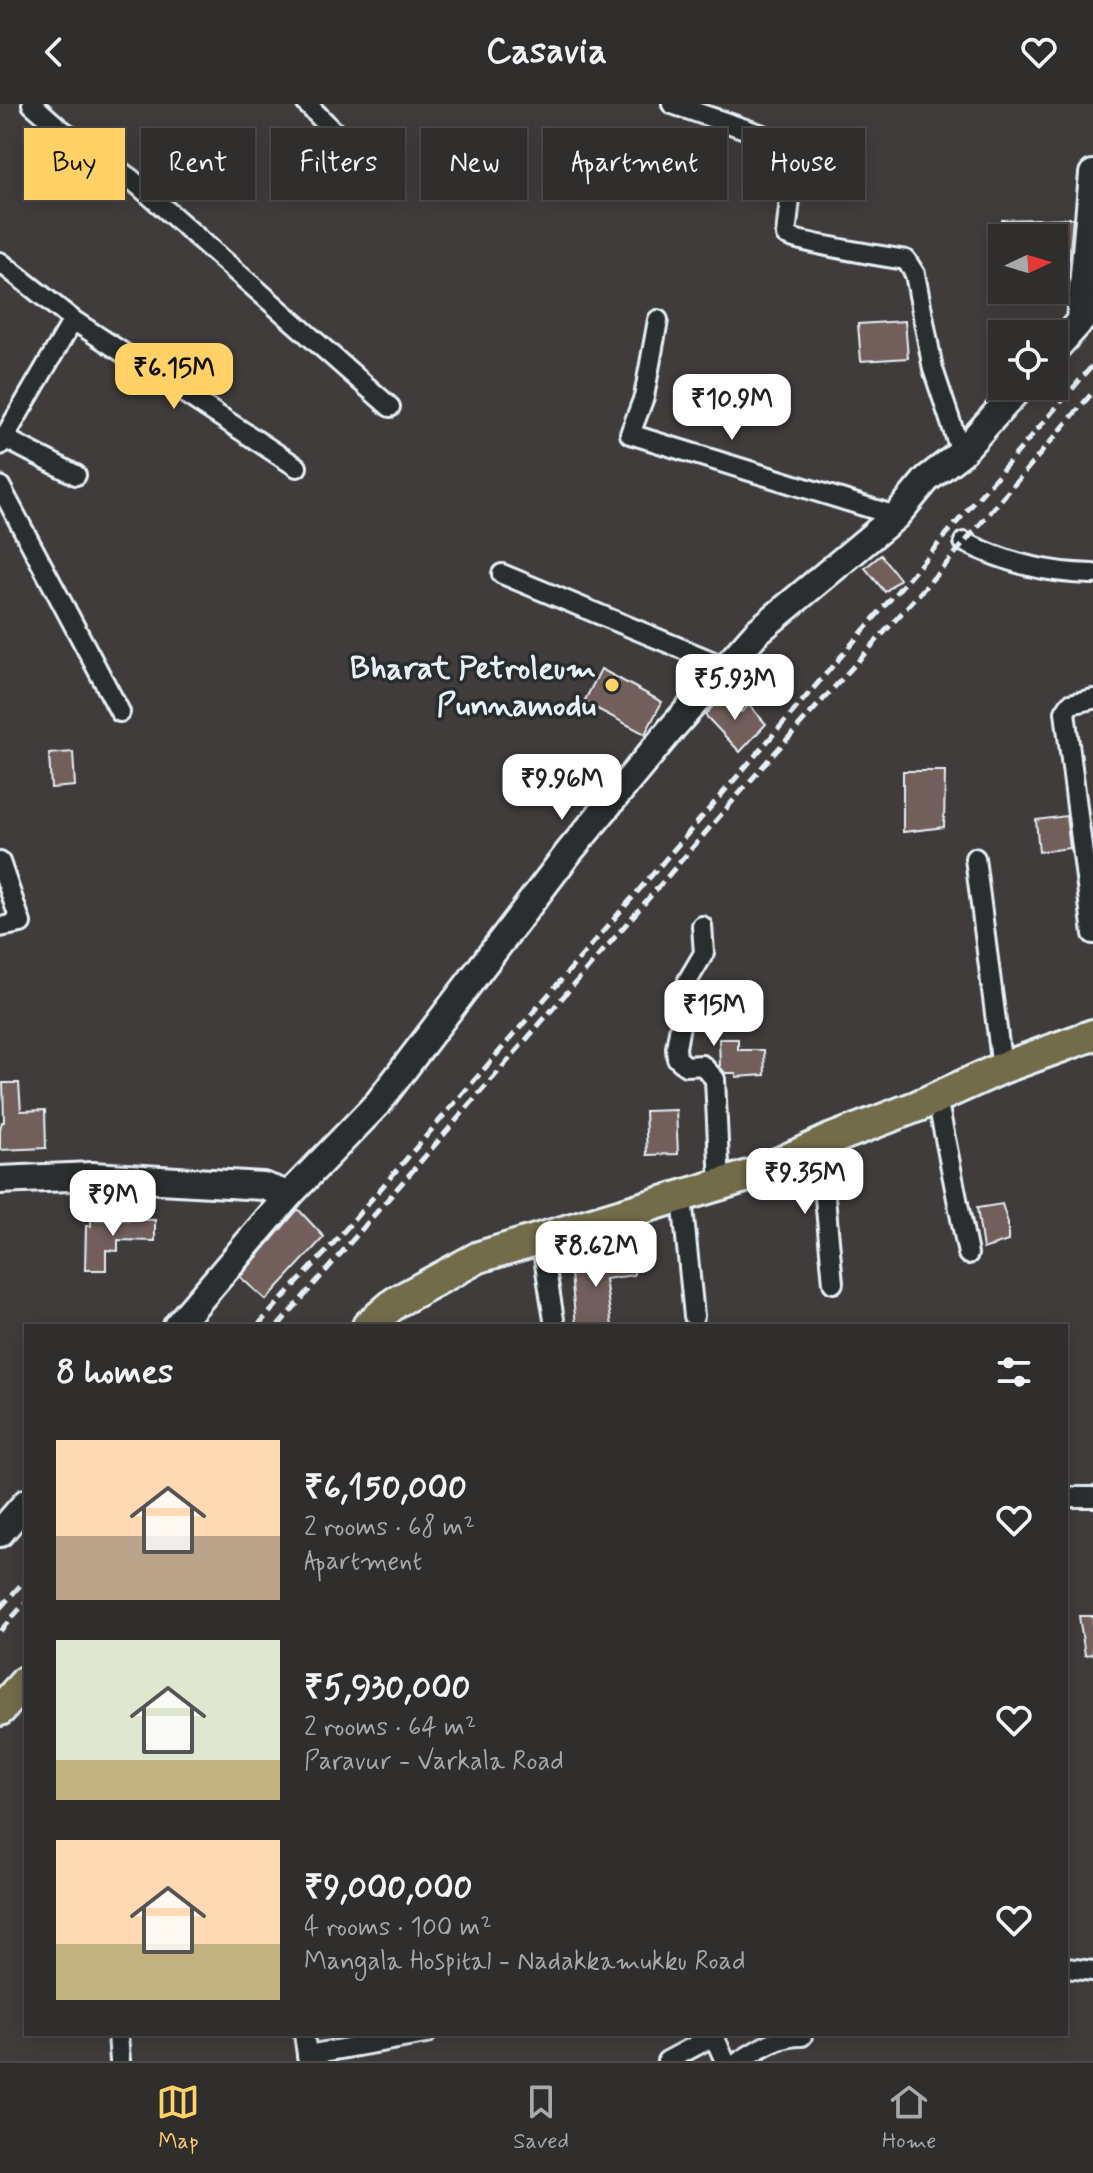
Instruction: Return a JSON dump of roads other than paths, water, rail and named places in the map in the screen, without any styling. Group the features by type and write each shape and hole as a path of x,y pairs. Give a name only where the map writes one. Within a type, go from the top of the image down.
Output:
{"main road":[{"path":"1068,334 1087,313 1093,174"},
{"path":"179,1324 289,1195 378,1103 569,852 757,632 896,516 927,479 961,453 1008,400"},
{"path":"370,1324 396,1302 479,1257 755,1174 1002,1068 1093,1035"},
{"path":"0,1180 92,1176 263,1186 289,1195"},
{"path":"0,1533 24,1505"},
{"path":"0,1710 24,1683"}],"street":[{"path":"32,104 58,127 130,178 390,407"},
{"path":"307,104 331,128"},
{"path":"672,104 786,143 795,153 786,235 793,241 906,260 915,274 933,369 961,453"},
{"path":"0,262 73,320 297,467"},
{"path":"73,320 2,441 76,475"},
{"path":"658,320 644,397 630,434 896,516"},
{"path":"0,486 120,712"},
{"path":"964,542 984,552 1044,571 1093,574"},
{"path":"502,574 726,667"},
{"path":"1093,699 1070,704 1065,712 1093,934"},
{"path":"975,858 1002,1068"},
{"path":"0,862 21,923 0,927"},
{"path":"702,926 704,953 688,980 676,1048 677,1058 686,1066 702,1065 715,1079 720,1185"},
{"path":"937,1098 968,1254"},
{"path":"820,1144 833,1283"},
{"path":"682,1198 694,1316"},
{"path":"541,1239 555,1324"},
{"path":"1068,1497 1093,1497"},
{"path":"1068,1968 1093,1971"},
{"path":"118,2036 120,2061"},
{"path":"304,2036 308,2058 416,2036"},
{"path":"667,2061 711,2036"},
{"path":"713,2036 725,2061"},
{"path":"740,2061 769,2043 788,2036 802,2036"}],"railway":[{"path":"259,1324 325,1253 1093,365"},
{"path":"280,1324 771,757 947,563 1093,392"},
{"path":"0,1608 24,1581"},
{"path":"0,1631 24,1604"}],"place":[{"name":"Bharat Petroleum Punnamodu","path":"612,685"}]}
